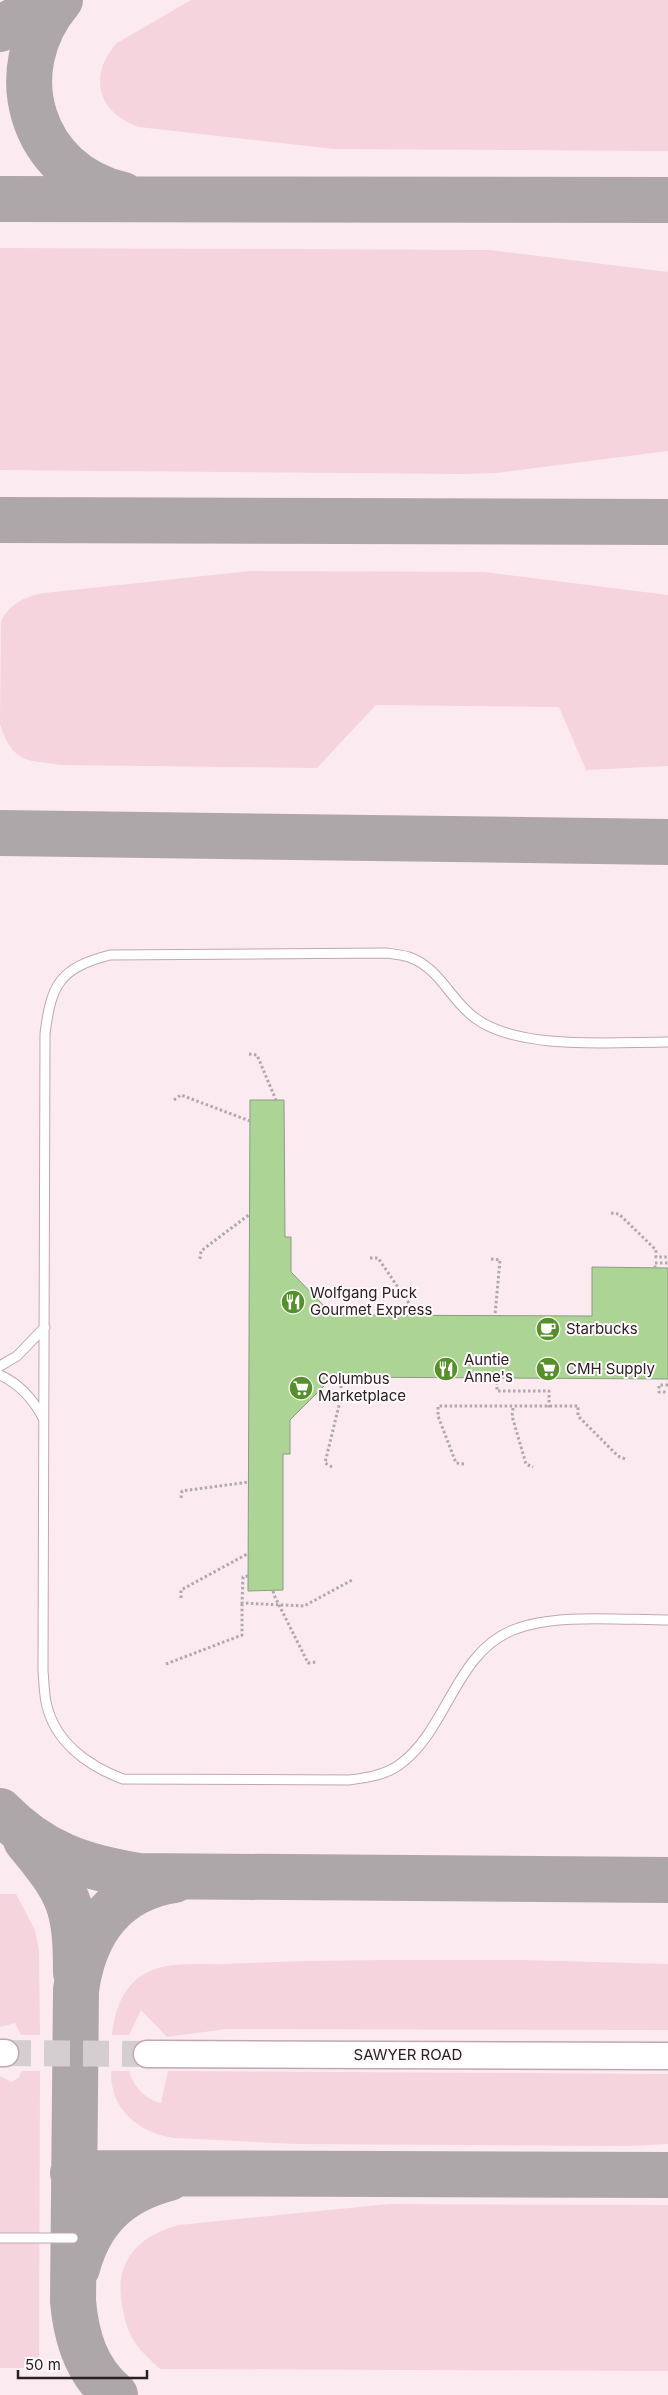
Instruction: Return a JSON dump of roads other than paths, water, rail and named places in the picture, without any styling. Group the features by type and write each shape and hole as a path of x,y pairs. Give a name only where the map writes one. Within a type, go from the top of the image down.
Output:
{"street":[{"name":"SAWYER ROAD","path":"147,2054 668,2056"}],"lane":[{"path":"668,1042 522,1039 507,1034 475,1018 456,1000 428,967 409,957 387,953 110,955 88,961 71,969 56,986 48,1010 46,1034 43,1671 46,1703 53,1722 64,1740 80,1757 99,1770 123,1779 349,1780 375,1776 399,1765 421,1744 468,1667 494,1641 512,1630 533,1624 561,1620 668,1620"},
{"path":"0,1366 17,1356 45,1327"},
{"path":"0,1375 9,1379 31,1398 44,1422"},
{"path":"0,2238 73,2238"}],"tunnel":[{"path":"5,2053 147,2054"}],"place":[{"name":"Wolfgang Puck Gourmet Express","path":"293,1302"},
{"name":"Starbucks","path":"548,1329"},
{"name":"Auntie Anne's","path":"446,1369"},
{"name":"CMH Supply","path":"548,1369"},
{"name":"Columbus Marketplace","path":"301,1388"}]}
